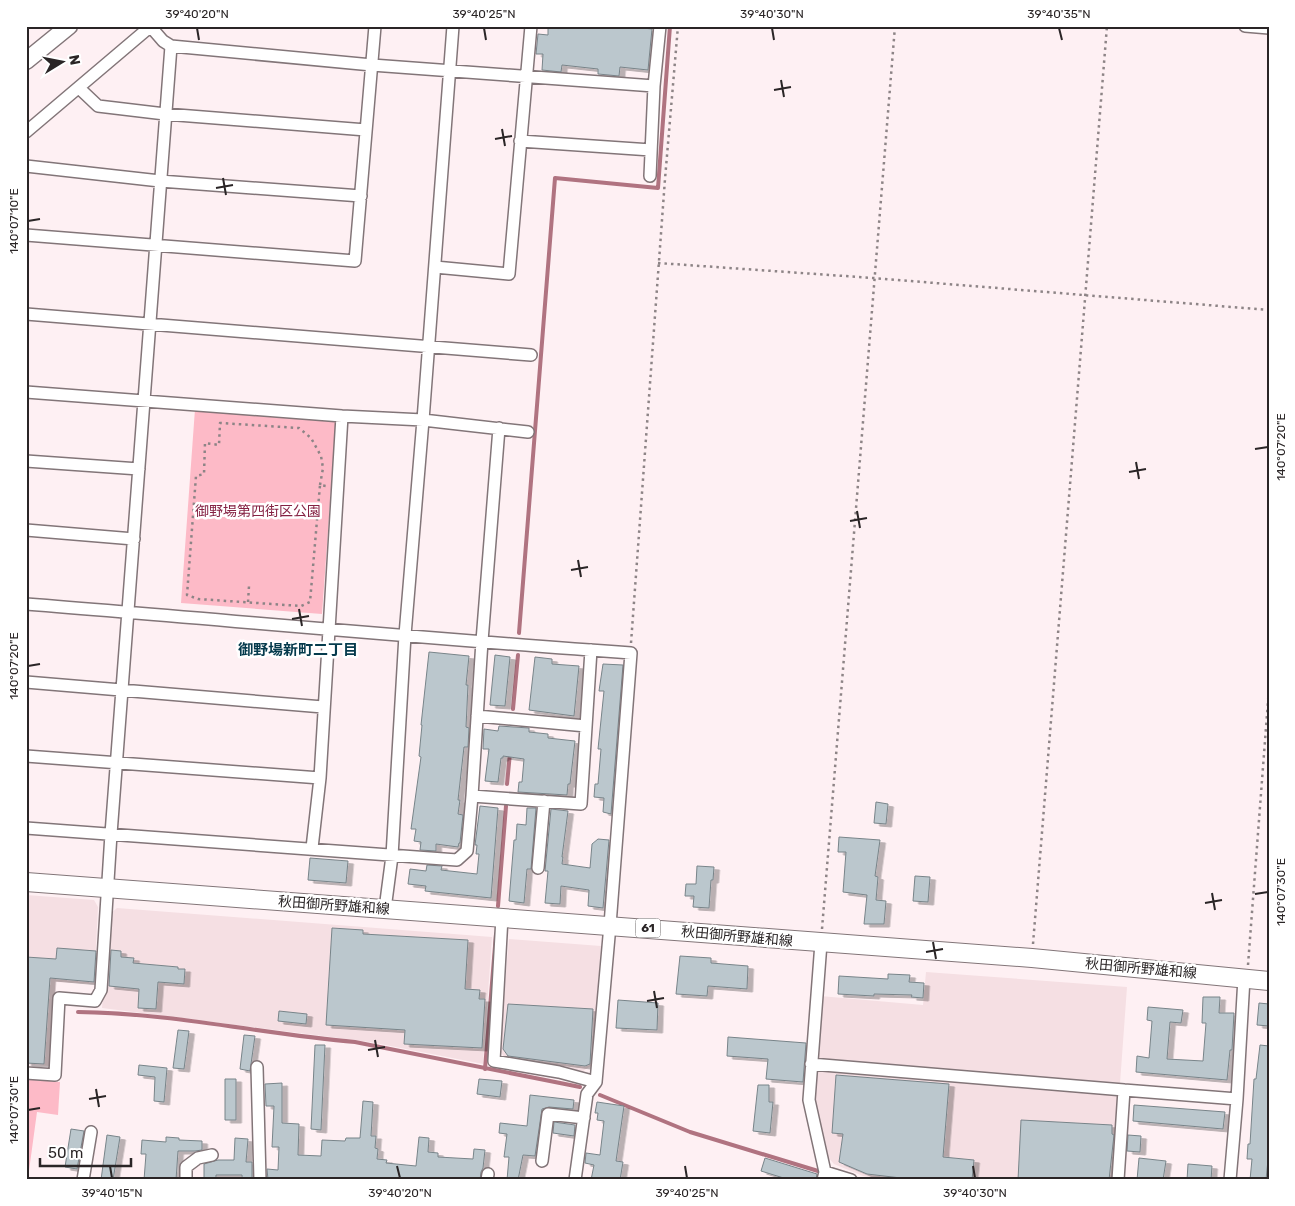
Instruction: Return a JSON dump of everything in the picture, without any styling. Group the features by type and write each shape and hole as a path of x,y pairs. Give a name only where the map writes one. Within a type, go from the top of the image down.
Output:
{"main road":[{"name":"秋田御所野雄和線","path":"26,882 1032,958 1269,981"}],"street":[{"path":"26,61 69,26"},
{"path":"26,132 151,26 171,46 372,65 654,86"},
{"path":"26,235 355,261 375,26"},
{"path":"385,909 392,856 405,634 453,26"},
{"path":"435,267 509,274 525,76 531,26"},
{"path":"650,176 654,86 660,26"},
{"path":"1245,26 1269,28"},
{"path":"26,1073 55,1075 59,998 95,1001 101,990 111,834 118,763 171,46"},
{"path":"79,88 98,106 165,114 366,130"},
{"path":"520,141 651,150"},
{"path":"26,166 160,181 361,196"},
{"path":"26,314 531,355"},
{"path":"26,392 342,416 423,420 528,432"},
{"path":"312,848 320,778 342,416"},
{"path":"26,828 457,860 467,851 499,428"},
{"path":"26,461 139,469"},
{"path":"26,530 134,539"},
{"path":"26,604 630,653 610,925 596,1082 587,1094 575,1180"},
{"path":"472,796 581,804 591,650"},
{"path":"26,682 323,707"},
{"path":"477,716 586,726"},
{"path":"26,756 320,778"},
{"path":"538,868 544,801"},
{"path":"502,917 494,1061 559,1072 596,1082"},
{"path":"821,943 809,1100 824,1176 852,1180"},
{"path":"1230,1180 1246,978"},
{"path":"811,1064 1237,1100"},
{"path":"258,1067 260,1180"},
{"path":"1118,1180 1124,1090"},
{"path":"542,1161 548,1114 584,1118"},
{"path":"83,1180 91,1132"},
{"path":"186,1180 186,1166 198,1158 212,1155"}],"path":[{"path":"630,653 658,263 678,26"},
{"path":"821,943 873,278 895,26"},
{"path":"1032,958 1087,295 1107,26"},
{"path":"658,263 873,278 1269,310"},
{"path":"220,423 299,428 312,438 321,456 323,468 320,485 310,602 300,606 198,599 187,595 196,476 204,474 205,443 219,445 220,423"},
{"path":"320,485 338,488"},
{"path":"248,602 249,586"},
{"path":"1246,978 1269,688"}],"shaded area":[{"path":"26,895 94,900 98,907 94,984 56,982 50,1066 26,1064"},
{"path":"117,908 492,937 483,1064 370,1042 102,1008 110,914"},
{"path":"509,939 601,946 592,1065 583,1071 505,1058 499,1050"},
{"path":"926,972 1127,987 1113,1180 883,1180 863,1176 834,1164 828,1157 814,1095 820,996 923,1005"}],"green space":[{"name":"御野場第四街区公園","path":"195,409 336,420 322,614 181,603"},
{"path":"26,1079 60,1082 58,1115 37,1112 28,1178 26,1178"}],"building":[{"path":"548,26 624,26 652,29 648,70 620,67 619,76 598,74 598,69 562,65 561,72 542,70 543,54 536,54 538,34 548,35"},
{"path":"429,652 469,656 466,685 468,685 466,727 469,728 468,747 464,747 458,800 460,800 458,814 463,815 460,843 458,847 436,844 436,851 420,850 421,842 414,841 416,829 411,829 421,757 419,756 421,725"},
{"path":"495,655 510,657 505,706 490,705"},
{"path":"535,657 552,659 552,664 579,666 574,716 529,710"},
{"path":"603,664 623,665 611,814 603,812 604,798 594,797 595,784 598,784 601,749 598,749 604,691 599,691"},
{"path":"499,726 529,728 529,732 548,734 548,738 575,741 567,795 518,792 519,782 522,782 524,759 503,756 501,758 498,782 485,781 489,749 483,749 484,729 498,731"},
{"path":"876,802 888,804 886,824 874,823"},
{"path":"480,806 498,808 491,898 425,891 426,886 408,884 410,869 426,871 427,865 442,866 441,870 477,874 479,854 476,854 477,845 475,845"},
{"path":"527,808 536,808 531,869 527,869 524,903 509,901 517,824 526,825"},
{"path":"551,809 568,811 562,864 590,868 592,844 598,839 609,840 603,908 588,906 589,890 561,886 560,904 545,903 548,871 545,871"},
{"path":"839,837 880,840 875,876 878,877 876,900 886,901 884,924 864,924 867,895 843,892 846,852 838,852"},
{"path":"310,858 348,861 346,883 308,880"},
{"path":"697,866 714,867 709,908 693,907 694,896 685,896 686,884 696,884"},
{"path":"915,876 930,877 928,902 913,901"},
{"path":"332,928 363,930 363,934 468,940 465,989 480,990 479,999 485,999 482,1048 404,1044 405,1030 326,1025"},
{"path":"57,948 96,951 94,982 50,978 44,1064 26,1063 26,957 56,959"},
{"path":"111,950 121,951 121,957 134,958 133,963 185,969 184,984 158,982 156,1009 138,1008 139,989 109,986"},
{"path":"680,956 711,958 711,963 748,966 747,989 708,986 707,996 676,994"},
{"path":"888,974 910,975 909,982 924,983 923,998 911,997 912,995 874,994 874,996 838,994 839,976 888,979"},
{"path":"1203,997 1220,997 1219,1013 1234,1013 1232,1050 1230,1050 1227,1080 1136,1072 1137,1056 1149,1058 1152,1021 1147,1020 1148,1007 1183,1010 1181,1023 1170,1022 1167,1059 1203,1061 1206,1023 1202,1023"},
{"path":"618,1000 658,1003 657,1030 616,1028"},
{"path":"1259,1003 1269,1004 1269,1026 1257,1025"},
{"path":"508,1004 593,1009 590,1064 585,1066 508,1056 503,1049"},
{"path":"279,1011 307,1014 306,1024 278,1021"},
{"path":"178,1030 189,1031 184,1069 173,1068"},
{"path":"244,1035 255,1036 250,1071 240,1069"},
{"path":"728,1037 806,1043 803,1082 766,1079 768,1059 727,1056"},
{"path":"315,1045 325,1045 321,1130 311,1129"},
{"path":"1260,1045 1269,1046 1268,1160 1266,1180 1250,1180 1252,1159 1247,1159 1248,1144 1250,1144 1254,1079 1256,1079"},
{"path":"139,1065 167,1068 164,1102 154,1101 155,1077 138,1075"},
{"path":"836,1075 949,1084 943,1157 974,1160 972,1180 918,1180 867,1174 839,1162 843,1134 832,1133"},
{"path":"225,1079 236,1079 236,1120 225,1120"},
{"path":"479,1079 502,1081 500,1097 477,1094"},
{"path":"282,1083 282,1123 299,1124 298,1155 321,1156 322,1140 345,1141 346,1138 360,1138 363,1101 373,1102 371,1136 376,1136 375,1148 378,1149 377,1159 387,1160 386,1163 416,1166 419,1137 429,1138 428,1152 438,1153 438,1157 473,1159 474,1149 485,1150 480,1180 268,1180 267,1169 278,1170 279,1147 272,1147 274,1106 266,1106 265,1084"},
{"path":"758,1085 769,1085 769,1102 773,1102 770,1133 753,1131"},
{"path":"530,1095 574,1100 573,1109 549,1107 542,1109 535,1156 523,1155 518,1180 507,1180 509,1157 504,1157 507,1134 499,1133 500,1123 527,1126"},
{"path":"597,1102 624,1106 616,1161 623,1162 620,1180 591,1180 594,1165 585,1163 586,1153 600,1155 604,1121 597,1120 598,1113 595,1113"},
{"path":"1134,1105 1225,1112 1223,1129 1133,1121"},
{"path":"1021,1120 1112,1125 1112,1134 1114,1135 1109,1180 1018,1180"},
{"path":"554,1122 575,1125 574,1136 553,1133"},
{"path":"71,1129 84,1131 77,1169 65,1167"},
{"path":"107,1135 120,1137 113,1180 101,1180"},
{"path":"1128,1135 1141,1136 1140,1152 1127,1151"},
{"path":"166,1137 179,1138 179,1140 202,1141 202,1150 178,1151 176,1180 144,1180 146,1154 141,1154 142,1140 166,1142"},
{"path":"235,1138 248,1139 246,1162 252,1162 252,1180 242,1180 242,1175 216,1175 216,1180 204,1180 204,1164 218,1160 234,1160"},
{"path":"765,1158 817,1174 816,1180 790,1180 761,1171"},
{"path":"1139,1158 1166,1161 1163,1180 1137,1180"},
{"path":"1188,1164 1212,1166 1211,1180 1187,1180"}],"waterway":[{"path":"519,633 555,178 658,188 670,26"},
{"path":"513,709 518,655"},
{"path":"507,784 510,753"},
{"path":"498,906 506,806"},
{"path":"485,1069 496,934"},
{"path":"78,1012 148,1016 355,1042 580,1087"},
{"path":"600,1095 690,1132 818,1171"}],"district":[{"name":"御野場新町二丁目","path":"298,650"}]}
